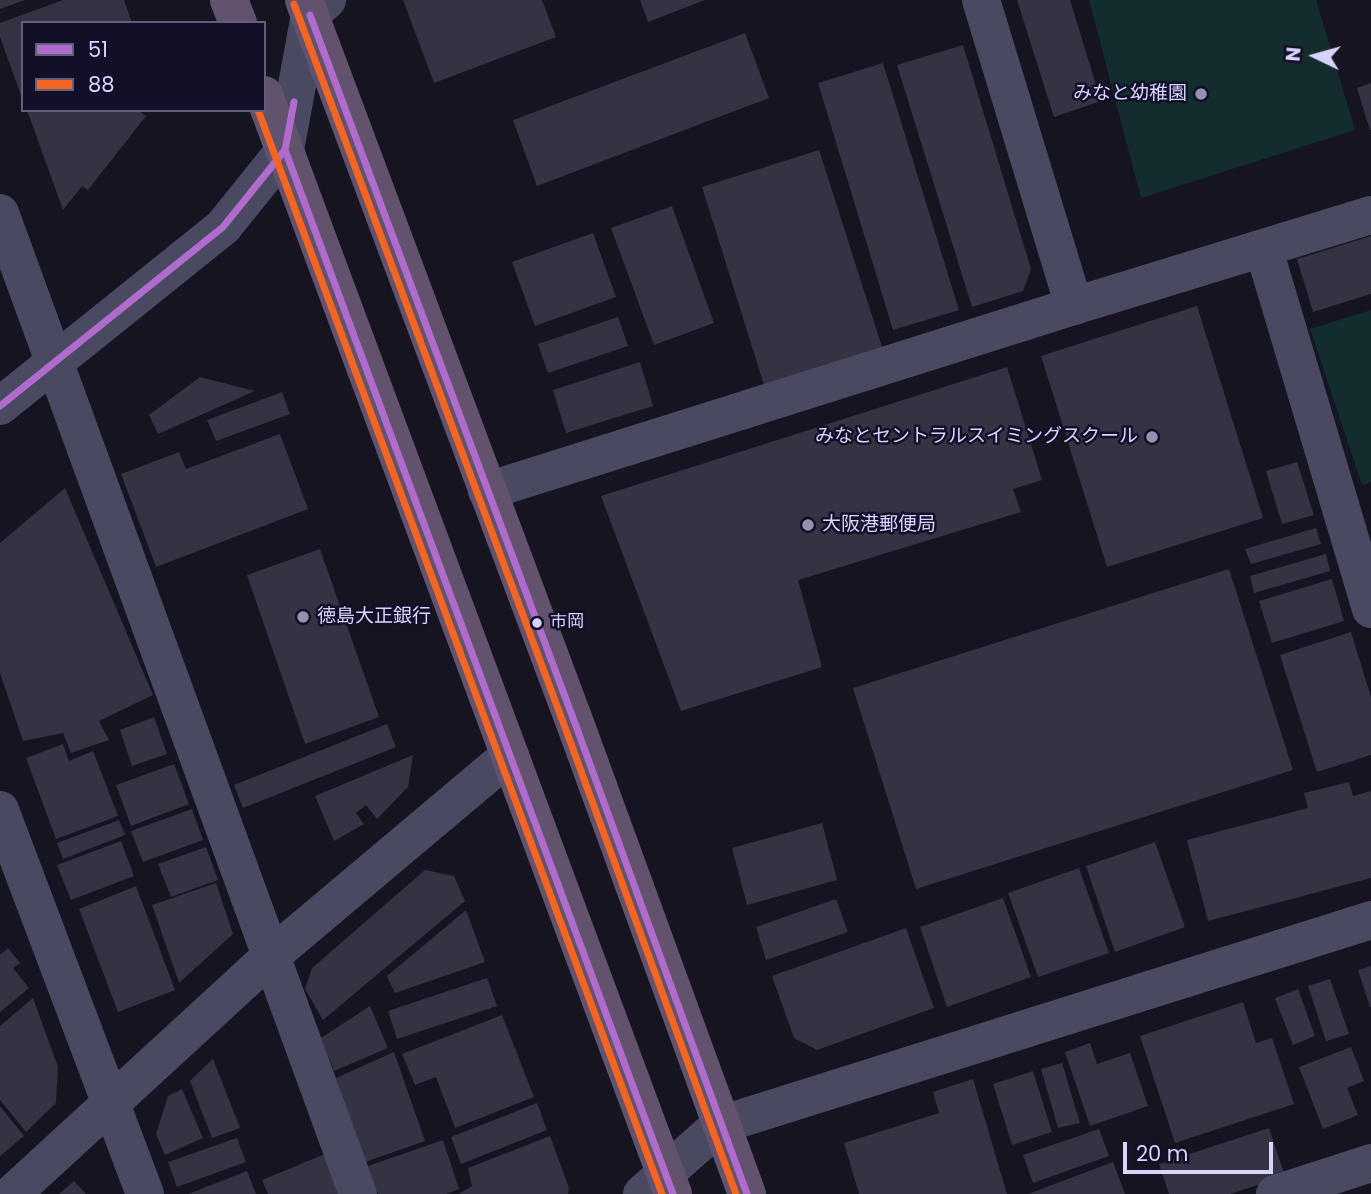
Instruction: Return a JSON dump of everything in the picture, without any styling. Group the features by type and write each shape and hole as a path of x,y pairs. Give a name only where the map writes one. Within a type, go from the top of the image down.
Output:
{"highway":[{"path":"229,0 237,21"},
{"path":"314,5 487,491 747,1194"},
{"path":"266,100 510,755 660,1187"}],"street":[{"path":"981,0 1074,306"},
{"path":"0,406 223,227 285,150 314,5"},
{"path":"0,213 358,1194"},
{"path":"487,491 1371,215"},
{"path":"1264,250 1371,609"},
{"path":"12,1194 270,957 510,755"},
{"path":"0,810 7,852 145,1194"},
{"path":"660,1187 720,1125 1371,920"},
{"path":"1275,1194 1371,1163"}],"green space":[{"path":"1089,0 1316,0 1355,130 1141,198"},
{"path":"1371,310 1371,482 1362,485 1310,329"}],"building":[{"path":"0,0 25,0 0,9"},
{"path":"63,0 124,0 131,21 21,21 21,95 0,37 0,23"},
{"path":"403,0 542,0 556,37 434,83"},
{"path":"640,0 705,0 648,22"},
{"path":"1017,0 1070,0 1101,101 1054,117"},
{"path":"745,33 769,98 537,186 513,120"},
{"path":"963,45 1031,269 1023,291 972,307 897,65"},
{"path":"883,63 959,310 893,330 818,83"},
{"path":"1371,83 1371,130 1370,130 1357,88"},
{"path":"28,112 140,112 146,116 88,190 82,186 63,210"},
{"path":"819,150 883,350 764,385 702,187"},
{"path":"672,206 714,323 654,345 611,228"},
{"path":"593,233 616,297 535,326 512,262"},
{"path":"1371,236 1371,294 1313,312 1297,259"},
{"name":"みなとセントラルスイミングスクール","path":"1197,306 1263,518 1107,567 1041,356"},
{"path":"618,317 628,346 548,373 538,344"},
{"path":"640,362 653,406 566,433 553,390"},
{"path":"1007,367 1042,480 1013,489 1021,512 798,580 822,667 681,711 601,496"},
{"path":"200,377 255,391 158,434 149,415"},
{"path":"282,392 290,414 216,441 207,420"},
{"path":"280,434 308,509 156,567 121,474 179,452 186,469"},
{"path":"1297,462 1314,515 1282,524 1266,471"},
{"path":"65,488 153,695 99,721 109,740 71,753 63,733 23,741 0,673 0,543"},
{"path":"1316,528 1321,544 1251,564 1245,549"},
{"path":"320,549 379,717 305,744 247,575"},
{"path":"1326,554 1330,571 1254,593 1250,576"},
{"path":"1229,569 1293,770 916,889 853,688"},
{"path":"1332,579 1344,621 1272,643 1259,601"},
{"path":"1351,632 1371,697 1371,755 1317,772 1280,655"},
{"path":"154,717 167,754 132,766 120,730"},
{"path":"387,724 396,747 243,808 234,785"},
{"path":"63,744 69,761 93,751 118,816 56,839 26,758"},
{"path":"413,755 408,787 377,819 366,805 356,813 364,824 334,841 315,796"},
{"path":"174,764 189,804 131,826 116,785"},
{"path":"1349,782 1353,796 1371,791 1371,878 1208,921 1187,840 1308,808 1304,793"},
{"path":"192,809 203,840 143,862 131,831"},
{"path":"119,820 125,835 63,859 57,843"},
{"path":"822,823 837,880 747,905 732,848"},
{"path":"121,841 134,876 71,900 57,865"},
{"path":"1155,842 1185,927 1115,952 1086,866"},
{"path":"206,847 218,880 171,897 158,864"},
{"path":"1079,868 1109,953 1038,977 1008,893"},
{"path":"425,870 454,876 465,901 323,1020 305,989 312,968"},
{"path":"216,883 233,934 179,983 152,905"},
{"path":"136,886 175,990 118,1012 79,909"},
{"path":"1003,898 1031,977 947,1007 920,927"},
{"path":"836,899 848,932 766,960 756,927"},
{"path":"466,910 485,962 395,993 387,976"},
{"path":"906,928 934,1008 817,1050 794,1038 772,976"},
{"path":"8,948 20,963 13,968 29,988 0,1012 0,955"},
{"path":"1371,966 1371,1007 1370,1007 1358,970"},
{"path":"487,978 497,1006 397,1039 388,1011"},
{"path":"1330,979 1349,1034 1326,1041 1308,986"},
{"path":"1298,989 1315,1036 1293,1045 1275,998"},
{"path":"33,998 58,1067 56,1103 26,1132 0,1100 0,1026"},
{"path":"1243,1002 1256,1043 1272,1038 1294,1104 1175,1143 1140,1036"},
{"path":"370,1006 388,1048 334,1071 321,1038"},
{"path":"502,1015 534,1097 455,1128 436,1077 415,1085 402,1054"},
{"path":"1090,1043 1097,1064 1130,1053 1148,1106 1090,1126 1065,1052"},
{"path":"1351,1047 1364,1081 1347,1088 1358,1115 1323,1129 1299,1067"},
{"path":"394,1052 425,1141 365,1162 336,1078"},
{"path":"213,1059 240,1128 212,1138 190,1081"},
{"path":"1062,1063 1080,1123 1058,1128 1041,1069"},
{"path":"1033,1071 1052,1132 1012,1145 993,1084"},
{"path":"973,1079 1007,1194 859,1194 844,1143 939,1113 933,1092"},
{"path":"182,1089 203,1138 165,1155 156,1134 168,1096"},
{"path":"537,1103 547,1130 461,1164 451,1137"},
{"path":"0,1106 24,1136 0,1156"},
{"path":"1269,1128 1285,1176 1230,1194 1169,1194 1159,1164"},
{"path":"1099,1129 1109,1156 1033,1183 1023,1155"},
{"path":"550,1136 569,1188 568,1194 459,1194 472,1186 468,1168"},
{"path":"237,1138 246,1162 177,1187 168,1162"},
{"path":"443,1140 459,1189 446,1194 378,1194 368,1166"},
{"path":"325,1154 341,1194 268,1194 262,1180"},
{"path":"1113,1162 1125,1194 1028,1194"},
{"path":"247,1171 256,1194 188,1194"},
{"path":"74,1181 86,1194 59,1194"}],"transit line":[{"name":"88","path":"294,4 566,730 736,1194"},
{"name":"51","path":"310,15 576,726 747,1194"},
{"name":"51","path":"0,406 223,227 285,150 294,102"},
{"name":"88","path":"259,112 662,1194"},
{"name":"51","path":"285,150 673,1194"}],"place":[{"name":"みなと幼稚園","path":"1201,94"},
{"name":"みなとセントラルスイミングスクール","path":"1152,437"},
{"name":"大阪港郵便局","path":"808,525"},
{"name":"徳島大正銀行","path":"303,617"},
{"name":"市岡","path":"537,623"}]}
